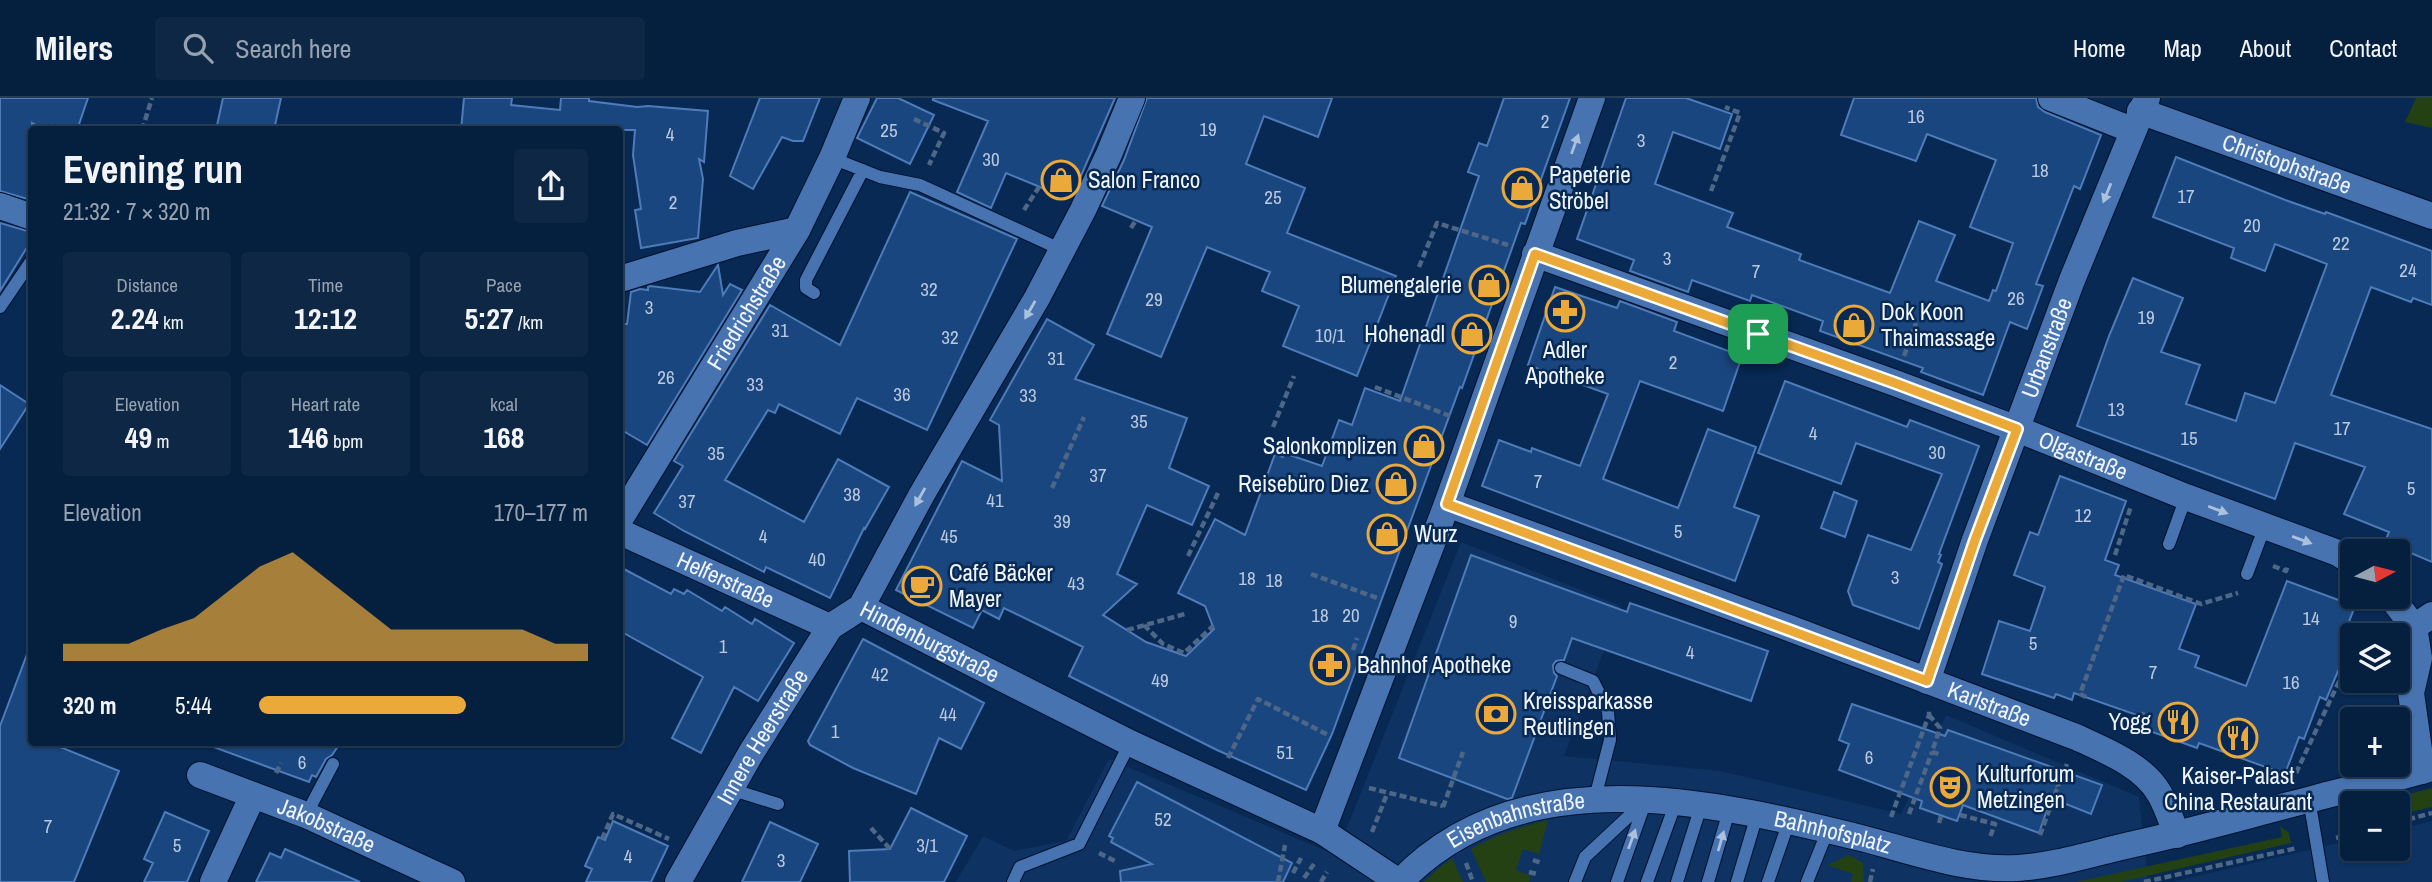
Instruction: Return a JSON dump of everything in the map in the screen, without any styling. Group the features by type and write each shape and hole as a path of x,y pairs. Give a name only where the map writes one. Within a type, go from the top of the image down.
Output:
{"street":[{"name":"Friedrichstraße","path":"623,514 797,230 857,98"},
{"name":"Hindenburgstraße","path":"1132,98 1109,155 1062,250 922,494 861,607 1130,743 1322,831 1399,882"},
{"path":"1322,831 1447,504 1592,98"},
{"name":"Christophstraße","path":"2051,98 2140,113 2432,216"},
{"name":"Urbanstraße","path":"1927,681 1975,540 2140,113"},
{"path":"0,206 28,216"},
{"path":"623,278 737,243 797,230"},
{"name":"Olgastraße","path":"1535,254 1895,383 2186,498 2340,554"},
{"name":"Karlstraße","path":"1447,504 2076,737 2137,770 2159,792 2177,835"},
{"name":"Helferstraße","path":"623,533 830,626"},
{"name":"Innere Heerstraße","path":"678,882 729,789 830,626 861,607"},
{"path":"2020,875 2177,835 2303,790 2427,769 2411,693 2426,666 2423,621 2407,609"},
{"name":"Jakobstraße","path":"200,775 306,815 452,882"},
{"path":"213,882 253,795"},
{"name":"Eisenbahnstraße","path":"1399,882 1420,860 1489,821 1560,802 1595,798 1646,799"},
{"name":"Bahnhofsplatz","path":"1646,799 1789,821 1829,830 1952,867 1989,867 2020,875"}],"lane":[{"path":"832,158 880,177 920,185 1062,250"},
{"path":"814,293 806,288 806,281 863,170"},
{"path":"0,307 28,266"},
{"path":"2169,544 2186,498"},
{"path":"2247,575 2265,526"},
{"path":"1560,668 1593,681 1608,711 1610,740 1595,798"},
{"path":"1013,882 1020,867 1079,844 1130,743"},
{"path":"306,815 333,764"},
{"path":"729,789 778,804"},
{"path":"2303,790 2323,882"},
{"path":"1575,882 1585,857 1646,799"},
{"path":"1617,882 1646,799"},
{"path":"1647,882 1689,804"},
{"path":"1677,882 1689,804"},
{"path":"1707,882 1729,811"},
{"path":"1737,882 1757,815"},
{"path":"1768,882 1789,821"},
{"path":"1807,882 1829,830"}],"path":[{"path":"143,126 152,98"},
{"path":"1711,191 1740,113 1725,107"},
{"path":"914,119 944,133 920,185"},
{"path":"1131,228 1136,220"},
{"path":"1419,267 1437,223 1535,254"},
{"path":"1273,427 1294,376"},
{"path":"1375,387 1474,426"},
{"path":"1052,488 1084,417"},
{"path":"2115,555 2141,479"},
{"path":"1188,556 1218,493"},
{"path":"1311,574 1407,608"},
{"path":"2087,697 2080,694 2123,575 2201,604 2239,593"},
{"path":"2111,607 2119,610"},
{"path":"1127,630 1185,614"},
{"path":"1144,625 1163,645 1184,653 1213,626"},
{"path":"1353,650 1357,638"},
{"path":"2303,790 2295,775 2340,679"},
{"path":"1894,808 1929,715 1927,681"},
{"path":"1228,759 1258,699 1353,749"},
{"path":"1909,814 1940,728 1929,715"},
{"path":"1932,751 1939,754"},
{"path":"1443,814 1443,806 1463,752"},
{"path":"2038,839 2064,771"},
{"path":"1367,788 1443,806"},
{"path":"1370,836 1387,794"},
{"path":"1974,819 1978,810"},
{"path":"2410,819 2432,813"},
{"path":"602,839 613,814 695,851"},
{"path":"1960,815 1995,824 1990,837"},
{"path":"1939,823 1941,816"},
{"path":"871,828 890,849"},
{"path":"2144,882 2315,844"},
{"path":"1278,882 1284,848"},
{"path":"1464,855 1473,882"},
{"path":"1293,873 1301,858"},
{"path":"1533,860 1541,863"},
{"path":"1304,878 1314,864"},
{"path":"1321,882 1327,872"},
{"path":"1529,872 1537,874"}],"shaded area":[{"path":"1461,542 1621,606 1564,756 1721,771 1901,814 1946,715 2139,797 2148,882 956,882 983,836 1014,851 1066,841 1109,759 1336,855"},
{"path":"2432,821 2432,882 2171,882 2340,843 2340,861 2410,861 2410,827"}],"green space":[{"path":"2416,98 2432,98 2432,128 2405,122"},
{"path":"2432,788 2432,807 2410,812 2410,794"},
{"path":"1548,820 1539,854 1523,849 1516,870 1531,876 1529,882 1486,882 1471,849 1508,832"},
{"path":"2280,826 2289,833 2291,843 2120,882 2076,882 2282,837"},
{"path":"1849,855 1863,863 1864,882 1851,882 1853,874 1828,865"},
{"path":"1452,858 1463,882 1424,882 1439,868"}],"building":[{"path":"0,98 88,98 78,126 38,126 32,123 32,126 28,126 28,199 0,191"},
{"path":"223,98 281,98 275,126 217,126"},
{"path":"464,98 512,98 511,105 560,110 561,98 589,98 589,101 637,107 708,111 704,162 699,159 703,179 698,238 641,248 635,210 641,209 633,155 635,130 623,130 623,126 461,126"},
{"path":"760,98 820,98 803,141 782,137 753,189 730,176"},
{"path":"877,98 898,98 934,115 910,164 857,138"},
{"path":"933,98 1115,98 1073,194 1067,191 1064,197 1006,173 991,208 957,192 988,121"},
{"path":"1147,98 1332,98 1318,137 1264,116 1246,164 1305,188 1287,233 1396,276 1357,376 1283,346 1299,306 1262,291 1270,272 1207,247 1161,357 1107,334 1152,227 1102,206 1124,160"},
{"path":"1504,98 1570,98 1332,734 1306,790 1217,750 1069,676 1083,647 1041,626 1004,608 999,619 982,610 973,628 896,590 962,461 1002,481 999,425 990,420 1047,319 1094,345 1075,379 1187,418 1169,468 1209,486 1192,525 1147,505 1117,574 1137,584 1103,615 1146,642 1186,656 1214,629 1205,606 1178,593 1215,519 1245,535 1275,454 1283,457 1284,453 1322,466 1339,420 1352,425 1365,388 1400,401 1479,176 1468,172 1479,143 1487,146"},
{"path":"1626,98 1686,98 1732,114 1720,149 1673,132 1655,184 1733,213 1727,227 1801,254 1799,260 1890,293 1919,221 1955,235 1936,281 1989,301 1993,290 1996,291 2013,243 1970,227 1996,160 1927,134 1916,161 1841,135 1854,98 2036,98 2038,107 2045,112 2101,135 2080,189 2074,186 2036,284 2043,286 2027,329 2010,322 1983,395 1921,372 1923,368 1820,331 1823,321 1752,295 1750,301 1692,280 1688,292 1630,271 1634,260 1577,239"},
{"path":"2176,157 2288,201 2432,251 2432,305 2413,298 2411,302 2371,287 2331,395 2432,429 2432,562 2410,553 2410,539 2386,539 2389,532 2344,514 2365,467 2295,443 2275,499 2077,426 2133,278 2183,298 2161,352 2200,365 2186,404 2236,421 2245,393 2275,403 2327,264 2275,244 2265,271 2231,258 2234,248 2153,217"},
{"path":"910,192 1017,239 927,430 857,398 840,434 779,404 775,413 768,410 725,480 804,522 838,459 889,487 864,528 830,598 766,567 764,572 654,513 683,466 674,461 770,305 840,345"},
{"path":"0,223 28,231 28,246 0,291"},
{"path":"718,265 723,295 730,284 742,290 647,445 623,431 623,324 627,324 631,292 648,290 650,286 700,292"},
{"path":"1555,287 1617,308 1620,301 1677,322 1674,331 1742,356 1723,411 1640,381 1603,479 1678,508 1708,429 1756,447 1734,507 1759,516 1735,581 1482,486 1499,440 1531,452 1532,448 1580,466 1608,394 1528,365"},
{"path":"1785,381 1907,427 1910,420 1979,446 1939,554 1941,555 1938,562 1942,564 1919,629 1853,605 1848,591 1868,535 1911,550 1942,474 1856,443 1841,484 1758,453"},
{"path":"0,385 28,406 0,449"},
{"path":"2060,476 2126,501 2105,560 2119,565 2115,575 2196,604 2179,649 2199,656 2195,667 2246,686 2287,581 2340,600 2340,609 2354,609 2348,623 2340,623 2340,666 2326,700 2320,697 2304,739 2299,737 2285,774 2199,743 2197,748 2133,725 2137,715 2074,693 2072,700 2056,694 2054,698 1982,674 1999,621 2030,631 2045,587 2014,575 2030,532 2038,535"},
{"path":"1834,492 1857,501 1845,537 1821,528"},
{"path":"1471,555 1627,612 1630,603 1768,651 1751,701 1572,638 1564,660 1556,661 1553,665 1557,676 1512,798 1507,799 1399,758"},
{"path":"623,569 671,594 674,589 684,594 687,590 722,611 725,607 752,624 755,619 794,643 758,701 734,687 701,753 672,738 703,677 623,633"},
{"path":"863,639 984,703 961,749 939,738 916,794 853,768 810,745 808,741"},
{"path":"28,652 28,746 58,746 119,771 74,882 0,882 0,726"},
{"path":"1852,704 1945,736 1948,730 2102,785 2091,814 2051,798 2039,833 1963,805 1957,821 1920,808 1922,801 1839,770 1849,744 1839,740"},
{"path":"211,746 338,746 326,759 316,777 312,775 309,782"},
{"path":"1137,782 1292,863 1283,882 1121,882 1120,871 1152,864 1111,842 1113,838 1109,836"},
{"path":"911,808 967,836 944,882 850,882 849,851 890,849"},
{"path":"165,812 209,831 187,882 144,882 153,863 144,859"},
{"path":"613,821 668,846 651,882 586,882 592,869 585,866 598,837 605,840"},
{"path":"770,822 818,844 800,882 742,882"},
{"path":"285,849 360,882 256,882 270,853 281,858"}],"place":[{"name":"Salon Franco","path":"1061,180"},
{"name":"Papeterie Ströbel","path":"1522,188"},
{"name":"Blumengalerie","path":"1489,285"},
{"name":"Adler Apotheke","path":"1565,312"},
{"name":"Dok Koon Thaimassage","path":"1854,325"},
{"name":"Hohenadl","path":"1472,334"},
{"name":"Salonkomplizen","path":"1424,446"},
{"name":"Reisebüro Diez","path":"1396,484"},
{"name":"Wurz","path":"1387,534"},
{"name":"Café Bäcker Mayer","path":"922,586"},
{"name":"Bahnhof Apotheke","path":"1330,665"},
{"name":"Kreissparkasse Reutlingen","path":"1496,714"},
{"name":"Yogg","path":"2178,722"},
{"name":"Kaiser-Palast China Restaurant","path":"2238,738"},
{"name":"Kulturforum Metzingen","path":"1950,787"}],"route":[{"path":"1535,254 1758,334 2017,429 1975,540 1927,681 1447,504 1535,254"}]}
